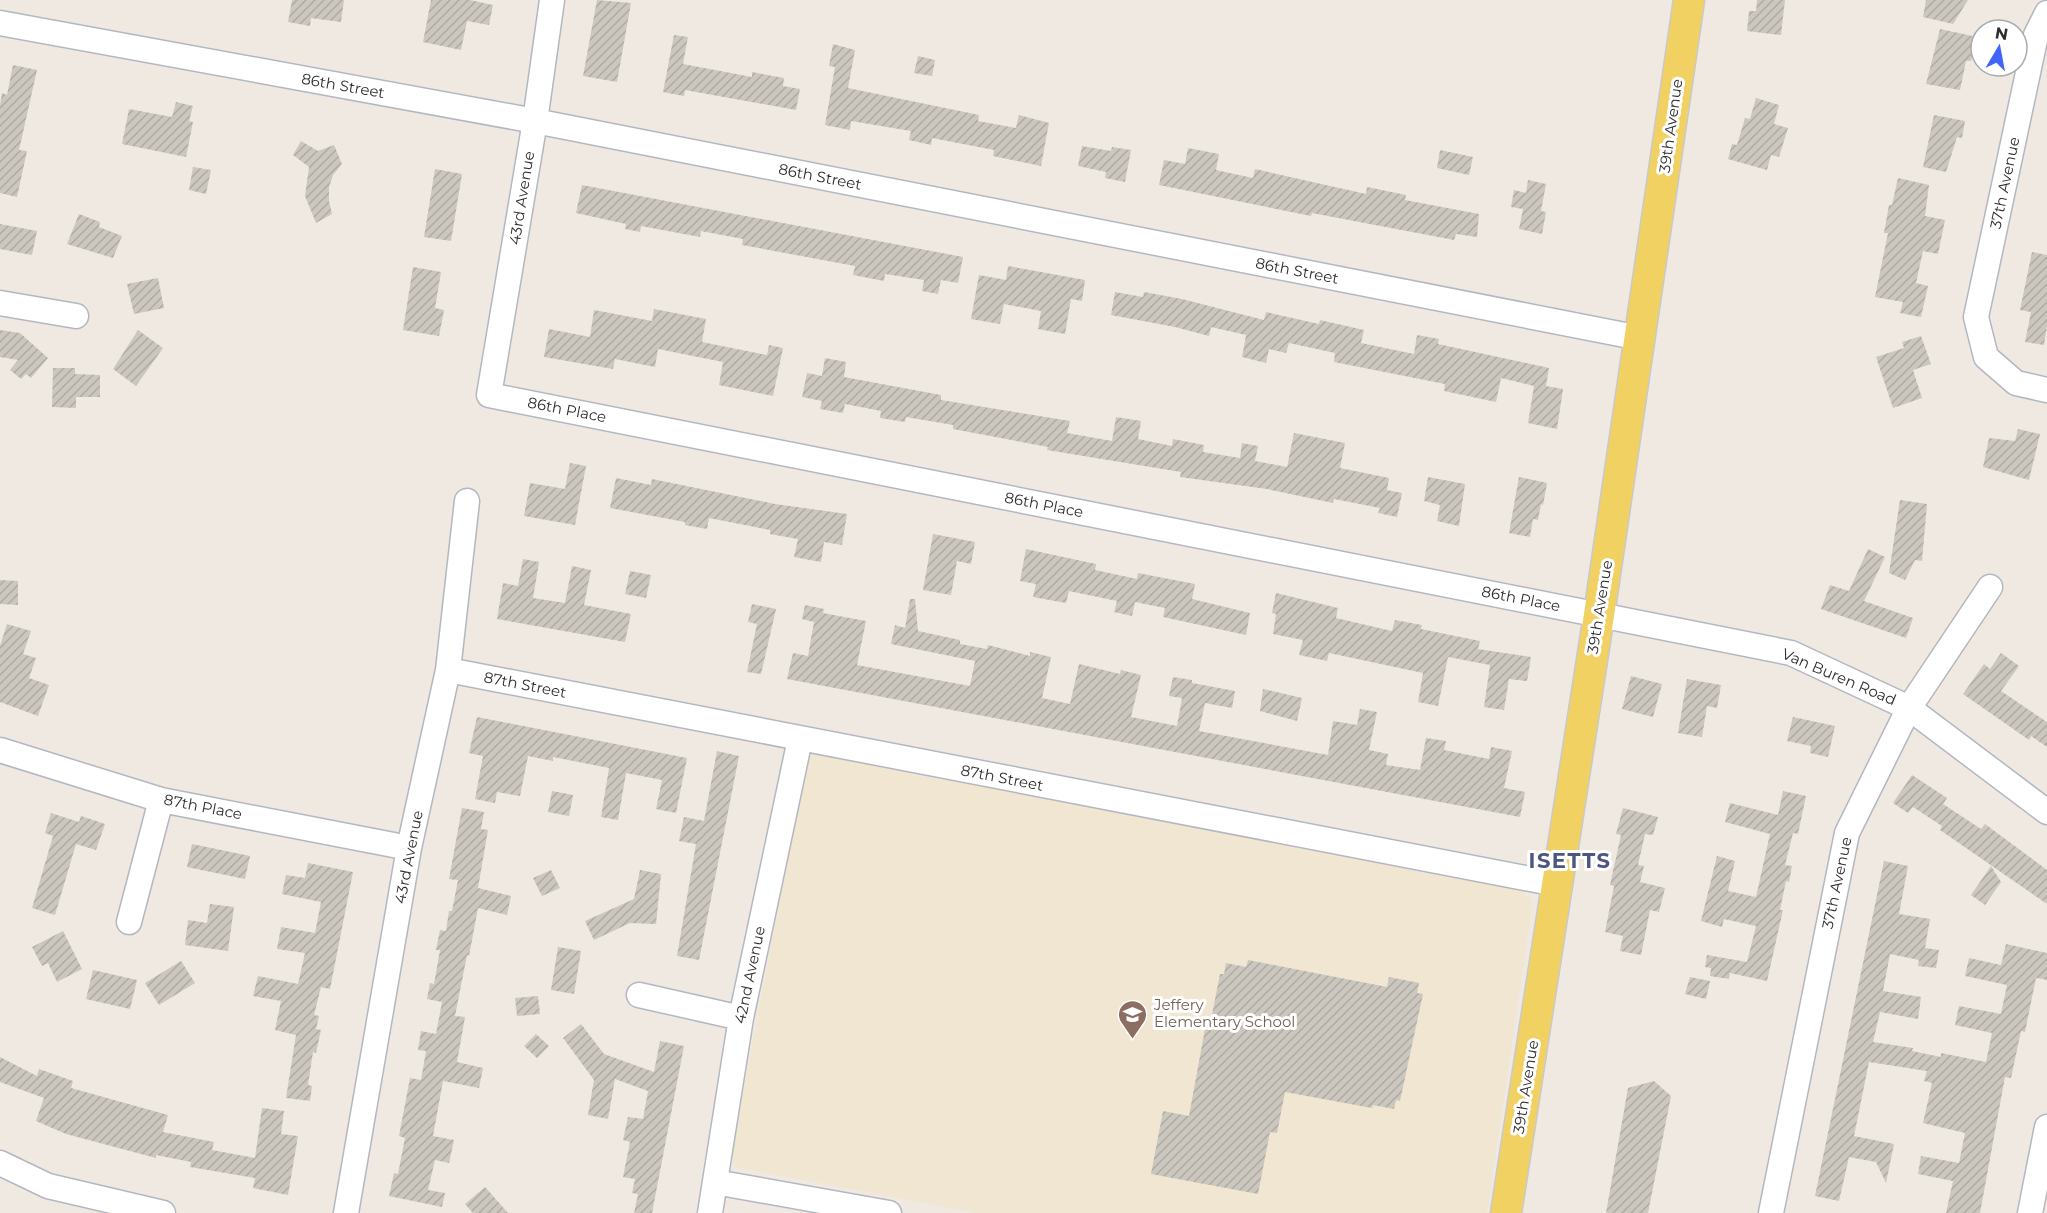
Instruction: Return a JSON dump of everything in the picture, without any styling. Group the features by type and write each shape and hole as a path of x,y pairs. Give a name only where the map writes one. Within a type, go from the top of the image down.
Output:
{"main road":[{"name":"39th Avenue","path":"1506,1213 1599,615 1689,0"}],"street":[{"name":"43rd Avenue","path":"489,395 535,121 552,0"},
{"name":"37th Avenue","path":"2047,12 2036,35 1976,317 1986,357 2016,383 2047,390"},
{"name":"86th Street","path":"0,23 535,121 1640,338"},
{"path":"0,303 76,316"},
{"name":"86th Place","path":"489,395 1599,615"},
{"name":"43rd Avenue","path":"346,1213 409,848 448,670 467,501"},
{"name":"37th Avenue","path":"1772,1213 1847,833 1909,708 1990,587"},
{"name":"Van Buren Road","path":"1599,615 1791,653 1909,708 2047,812"},
{"name":"87th Street","path":"448,670 1556,884"},
{"name":"42nd Avenue","path":"710,1213 741,1018 800,739"},
{"name":"87th Place","path":"0,750 161,800 409,848"},
{"path":"129,921 161,800"},
{"path":"639,995 741,1018"},
{"path":"2030,1213 2047,1127"},
{"path":"0,1163 48,1186 163,1213"},
{"path":"715,1182 889,1213"}],"shaded area":[{"name":"Jeffery Elementary School","path":"822,753 1520,889 1531,899 1532,907 1487,1213 977,1213 736,1167 731,1156 806,765 811,756"}],"building":[{"path":"292,0 344,0 341,22 311,18 310,26 288,22"},
{"path":"431,0 470,0 493,5 489,25 467,21 461,50 423,42"},
{"path":"597,0 631,3 617,82 583,76"},
{"path":"1757,0 1785,0 1781,35 1747,31 1749,11 1756,11"},
{"path":"1926,0 1968,0 1953,24 1923,17"},
{"path":"1940,29 1969,35 1969,61 1966,61 1960,90 1926,84"},
{"path":"674,35 688,37 683,64 752,77 752,72 784,78 783,86 800,89 796,110 685,90 684,96 663,92"},
{"path":"833,44 855,50 848,88 979,115 978,121 1016,128 1019,115 1049,123 1041,166 993,156 994,150 932,138 931,145 909,140 911,131 851,121 850,130 825,125 835,67 829,66"},
{"path":"918,56 935,60 932,76 914,73"},
{"path":"13,65 37,70 19,150 27,151 17,197 0,193 0,105 2,93 7,95"},
{"path":"1756,98 1779,105 1774,124 1788,128 1779,157 1771,155 1767,170 1728,159 1732,144 1737,145 1745,118 1750,119"},
{"path":"176,102 193,106 189,121 193,122 186,157 122,144 129,109 172,117"},
{"path":"1934,115 1965,121 1962,138 1957,137 1946,172 1923,167"},
{"path":"301,141 318,151 334,145 342,164 333,175 329,187 332,214 316,223 305,196 309,167 293,155"},
{"path":"1082,146 1111,151 1112,147 1131,150 1125,182 1105,178 1106,172 1078,166"},
{"path":"1188,148 1219,154 1216,170 1253,178 1255,169 1366,194 1367,187 1406,195 1405,200 1479,214 1477,237 1456,234 1454,240 1312,213 1311,216 1159,185 1164,160 1185,164"},
{"path":"1440,150 1473,157 1469,175 1437,168"},
{"path":"193,167 211,170 206,194 189,190"},
{"path":"435,169 462,174 451,241 424,237"},
{"path":"1898,178 1929,185 1925,216 1945,220 1938,254 1923,251 1916,283 1928,286 1921,317 1900,313 1903,302 1875,297 1888,233 1884,233 1889,205 1892,205"},
{"path":"1528,180 1546,184 1541,211 1546,212 1542,234 1519,229 1523,209 1511,207 1514,190 1526,193"},
{"path":"582,185 963,257 958,283 941,280 938,294 922,291 924,280 885,274 884,281 853,275 855,266 742,245 743,239 701,231 700,237 641,226 640,232 625,229 626,224 576,213"},
{"path":"79,214 100,222 99,227 122,236 113,258 67,244"},
{"path":"0,224 37,231 32,255 0,249"},
{"path":"2032,252 2047,255 2047,325 2044,345 2025,342 2031,312 2020,310"},
{"path":"1008,266 1085,280 1082,301 1071,299 1065,334 1038,329 1041,311 1004,304 1000,324 971,319 979,275 1006,280"},
{"path":"413,267 441,272 435,308 444,310 439,336 403,330"},
{"path":"158,278 164,308 134,314 127,284"},
{"path":"1115,292 1143,297 1144,292 1182,299 1264,320 1266,312 1319,324 1320,320 1364,330 1361,343 1414,354 1417,335 1439,339 1438,344 1549,368 1546,386 1563,389 1557,429 1528,423 1534,386 1501,378 1496,402 1444,391 1445,384 1334,362 1335,353 1289,343 1286,353 1269,349 1266,363 1242,357 1246,335 1211,327 1209,336 1111,315"},
{"path":"654,309 706,319 702,342 767,355 769,345 783,348 773,396 719,385 723,362 658,349 655,367 615,359 613,369 544,357 549,329 590,337 594,310 652,321"},
{"path":"0,330 20,333 48,358 31,378 26,374 21,379 10,370 18,360 0,357"},
{"path":"138,330 163,348 136,386 113,369"},
{"path":"1921,336 1931,364 1913,370 1922,398 1893,408 1876,357 1904,348 1902,342"},
{"path":"825,358 846,362 844,377 941,395 941,400 1070,421 1067,433 1112,441 1116,417 1141,421 1138,439 1172,446 1173,439 1204,445 1203,452 1240,458 1242,443 1258,446 1255,461 1287,467 1294,433 1345,443 1340,468 1389,478 1387,490 1402,493 1397,517 1378,513 1380,508 1334,499 1333,503 1267,489 1180,477 1181,472 1047,450 1048,447 953,429 953,425 906,417 905,422 880,418 881,411 845,404 843,413 820,409 822,401 802,397 807,373 822,376"},
{"path":"53,368 75,368 75,374 100,375 100,397 76,397 76,408 52,407"},
{"path":"2018,429 2040,434 2029,480 1983,467 1989,438 2015,441"},
{"path":"570,463 586,466 575,525 524,516 530,483 565,489"},
{"path":"1428,477 1465,484 1459,526 1437,521 1440,505 1424,501"},
{"path":"1519,477 1547,483 1543,505 1541,504 1538,520 1533,519 1530,537 1509,533"},
{"path":"616,478 651,485 652,479 775,504 847,514 842,545 824,542 821,562 794,557 798,539 770,534 770,530 709,518 707,529 685,525 685,522 610,508"},
{"path":"1900,500 1927,504 1922,561 1915,560 1905,580 1889,573"},
{"path":"933,534 975,542 971,564 957,561 951,595 923,590"},
{"path":"1026,549 1096,564 1095,570 1137,579 1138,573 1195,584 1192,599 1250,613 1246,635 1163,617 1165,608 1135,602 1132,616 1114,612 1117,601 1069,591 1066,603 1033,597 1036,584 1020,581"},
{"path":"1868,549 1885,557 1864,601 1913,618 1906,638 1821,609 1830,585 1849,591"},
{"path":"523,559 539,562 533,598 565,603 572,566 591,570 584,605 631,614 625,642 497,619 503,583 518,586"},
{"path":"630,571 651,575 646,598 625,594"},
{"path":"0,580 18,581 18,605 0,604"},
{"path":"1276,593 1338,608 1336,618 1392,631 1395,620 1422,625 1421,629 1480,641 1478,649 1531,657 1527,681 1509,679 1504,710 1484,707 1490,665 1448,657 1438,706 1418,702 1423,673 1329,653 1327,661 1299,655 1303,640 1273,634 1276,614 1272,613"},
{"path":"910,599 915,599 918,631 960,640 960,644 987,649 988,645 1030,656 1030,652 1051,657 1042,698 1070,704 1079,664 1120,674 1121,670 1141,675 1131,717 1177,726 1182,698 1169,696 1173,677 1235,691 1232,708 1205,703 1199,731 1328,755 1333,721 1357,725 1360,709 1377,712 1369,750 1388,754 1386,765 1420,770 1426,738 1446,741 1444,750 1489,759 1491,747 1512,751 1504,788 1525,792 1520,817 787,679 793,653 808,656 814,622 802,619 805,605 824,609 823,613 866,621 857,665 970,686 975,661 891,644 895,625 905,628"},
{"path":"752,604 776,609 761,674 747,672 757,624 748,622"},
{"path":"7,624 31,631 23,654 36,658 29,678 49,685 38,716 0,702 0,646"},
{"path":"2001,653 2019,666 2001,691 2047,722 2047,747 2031,736 2029,740 1963,694 1984,664 1990,669"},
{"path":"1631,676 1662,684 1653,717 1622,709"},
{"path":"1687,679 1721,685 1717,708 1707,706 1702,737 1678,733"},
{"path":"1263,689 1302,698 1297,721 1260,711"},
{"path":"477,717 687,758 676,813 656,809 662,780 626,773 618,820 601,817 609,768 553,757 553,761 528,756 520,796 497,792 495,803 475,799 483,756 469,753"},
{"path":"1793,717 1835,726 1828,757 1810,753 1811,746 1787,741"},
{"path":"717,751 739,756 699,960 677,956 696,844 679,841 684,817 704,821"},
{"path":"1912,775 1947,798 1943,804 1981,829 1985,824 2047,870 2047,904 1940,830 1942,826 1913,807 1908,813 1893,803"},
{"path":"552,791 573,795 569,816 548,812"},
{"path":"1783,791 1806,796 1798,834 1793,833 1785,865 1792,866 1789,882 1786,881 1780,910 1783,910 1767,981 1730,973 1729,979 1710,976 1711,968 1705,967 1707,955 1747,962 1756,926 1724,919 1722,927 1701,921 1717,856 1735,861 1728,891 1756,897 1770,834 1725,822 1730,803 1778,815"},
{"path":"462,808 484,812 481,829 488,830 478,888 511,896 507,915 478,908 469,956 467,955 455,1016 465,1017 457,1062 483,1068 479,1088 443,1081 433,1136 454,1140 449,1163 435,1160 428,1190 445,1193 442,1207 389,1196 394,1173 398,1174 405,1138 399,1136 410,1078 421,1080 426,1051 418,1050 421,1031 436,1034 442,1002 427,999 430,983 434,984 440,950 436,950 440,930 446,931 458,880 449,879"},
{"path":"1623,808 1658,817 1653,835 1645,834 1638,865 1644,866 1640,882 1665,888 1659,912 1650,910 1641,955 1620,951 1623,936 1605,932 1614,886 1610,885 1621,835 1616,834"},
{"path":"51,813 79,822 81,816 105,824 96,850 76,844 55,915 32,908 53,836 45,833"},
{"path":"192,844 250,856 245,879 187,867"},
{"path":"1884,861 1908,866 1899,914 1930,919 1925,948 1939,950 1936,968 1918,966 1919,960 1890,954 1883,991 1921,997 1918,1019 1880,1012 1873,1042 1913,1048 1912,1051 1941,1057 1941,1053 1986,1062 1992,1033 1955,1025 1959,1006 2001,1014 2007,985 1965,976 1969,958 2001,965 2006,944 2047,953 2047,980 2036,978 2025,1032 2021,1031 2011,1078 2005,1077 1980,1213 1946,1213 1953,1181 1918,1174 1921,1156 1959,1163 1965,1133 1923,1123 1932,1083 1924,1081 1927,1071 1869,1062 1854,1136 1894,1144 1886,1183 1876,1162 1849,1157 1839,1201 1815,1196"},
{"path":"308,863 353,872 330,989 321,987 314,1015 319,1016 316,1029 321,1030 316,1053 313,1052 308,1085 312,1086 310,1101 286,1098 296,1035 275,1030 281,1001 253,996 258,976 298,984 305,953 277,949 281,927 315,933 321,902 282,894 286,875 305,878"},
{"path":"1991,866 2001,882 1985,905 1971,895"},
{"path":"551,870 560,888 542,896 533,878"},
{"path":"640,870 661,874 656,924 630,923 594,940 585,921 634,899"},
{"path":"210,904 234,907 228,951 185,945 188,920 207,923"},
{"path":"63,931 82,969 57,982 48,963 42,966 32,947"},
{"path":"558,947 581,951 574,994 551,990"},
{"path":"1248,960 1387,987 1389,977 1419,983 1417,993 1423,994 1400,1101 1396,1100 1394,1109 1373,1105 1372,1108 1285,1092 1277,1133 1270,1132 1258,1194 1151,1174 1163,1111 1189,1116 1205,1029 1209,1030 1220,974 1224,974 1226,963 1246,967"},
{"path":"181,961 195,983 159,1005 145,983"},
{"path":"93,970 137,980 130,1009 86,999"},
{"path":"1690,977 1710,981 1706,999 1685,994"},
{"path":"538,996 540,1014 517,1016 515,998"},
{"path":"581,1024 604,1054 654,1072 660,1041 684,1046 652,1213 634,1213 638,1194 632,1193 635,1179 623,1177 630,1142 623,1140 628,1117 643,1119 648,1091 615,1079 608,1119 588,1115 594,1080 563,1038"},
{"path":"536,1034 549,1046 537,1058 524,1046"},
{"path":"0,1057 37,1076 39,1069 73,1081 71,1088 168,1115 163,1132 214,1142 212,1150 255,1158 262,1108 284,1111 281,1134 298,1136 288,1195 253,1188 255,1178 190,1167 191,1162 156,1155 156,1158 66,1134 36,1121 44,1098 0,1082"},
{"path":"1654,1081 1671,1096 1648,1213 1606,1213 1628,1088"},
{"path":"485,1187 508,1213 473,1213 465,1204"}],"place":[{"name":"Jeffery Elementary School","path":"1133,1040"}],"district":[{"name":"ISETTS","path":"1570,861"}]}
